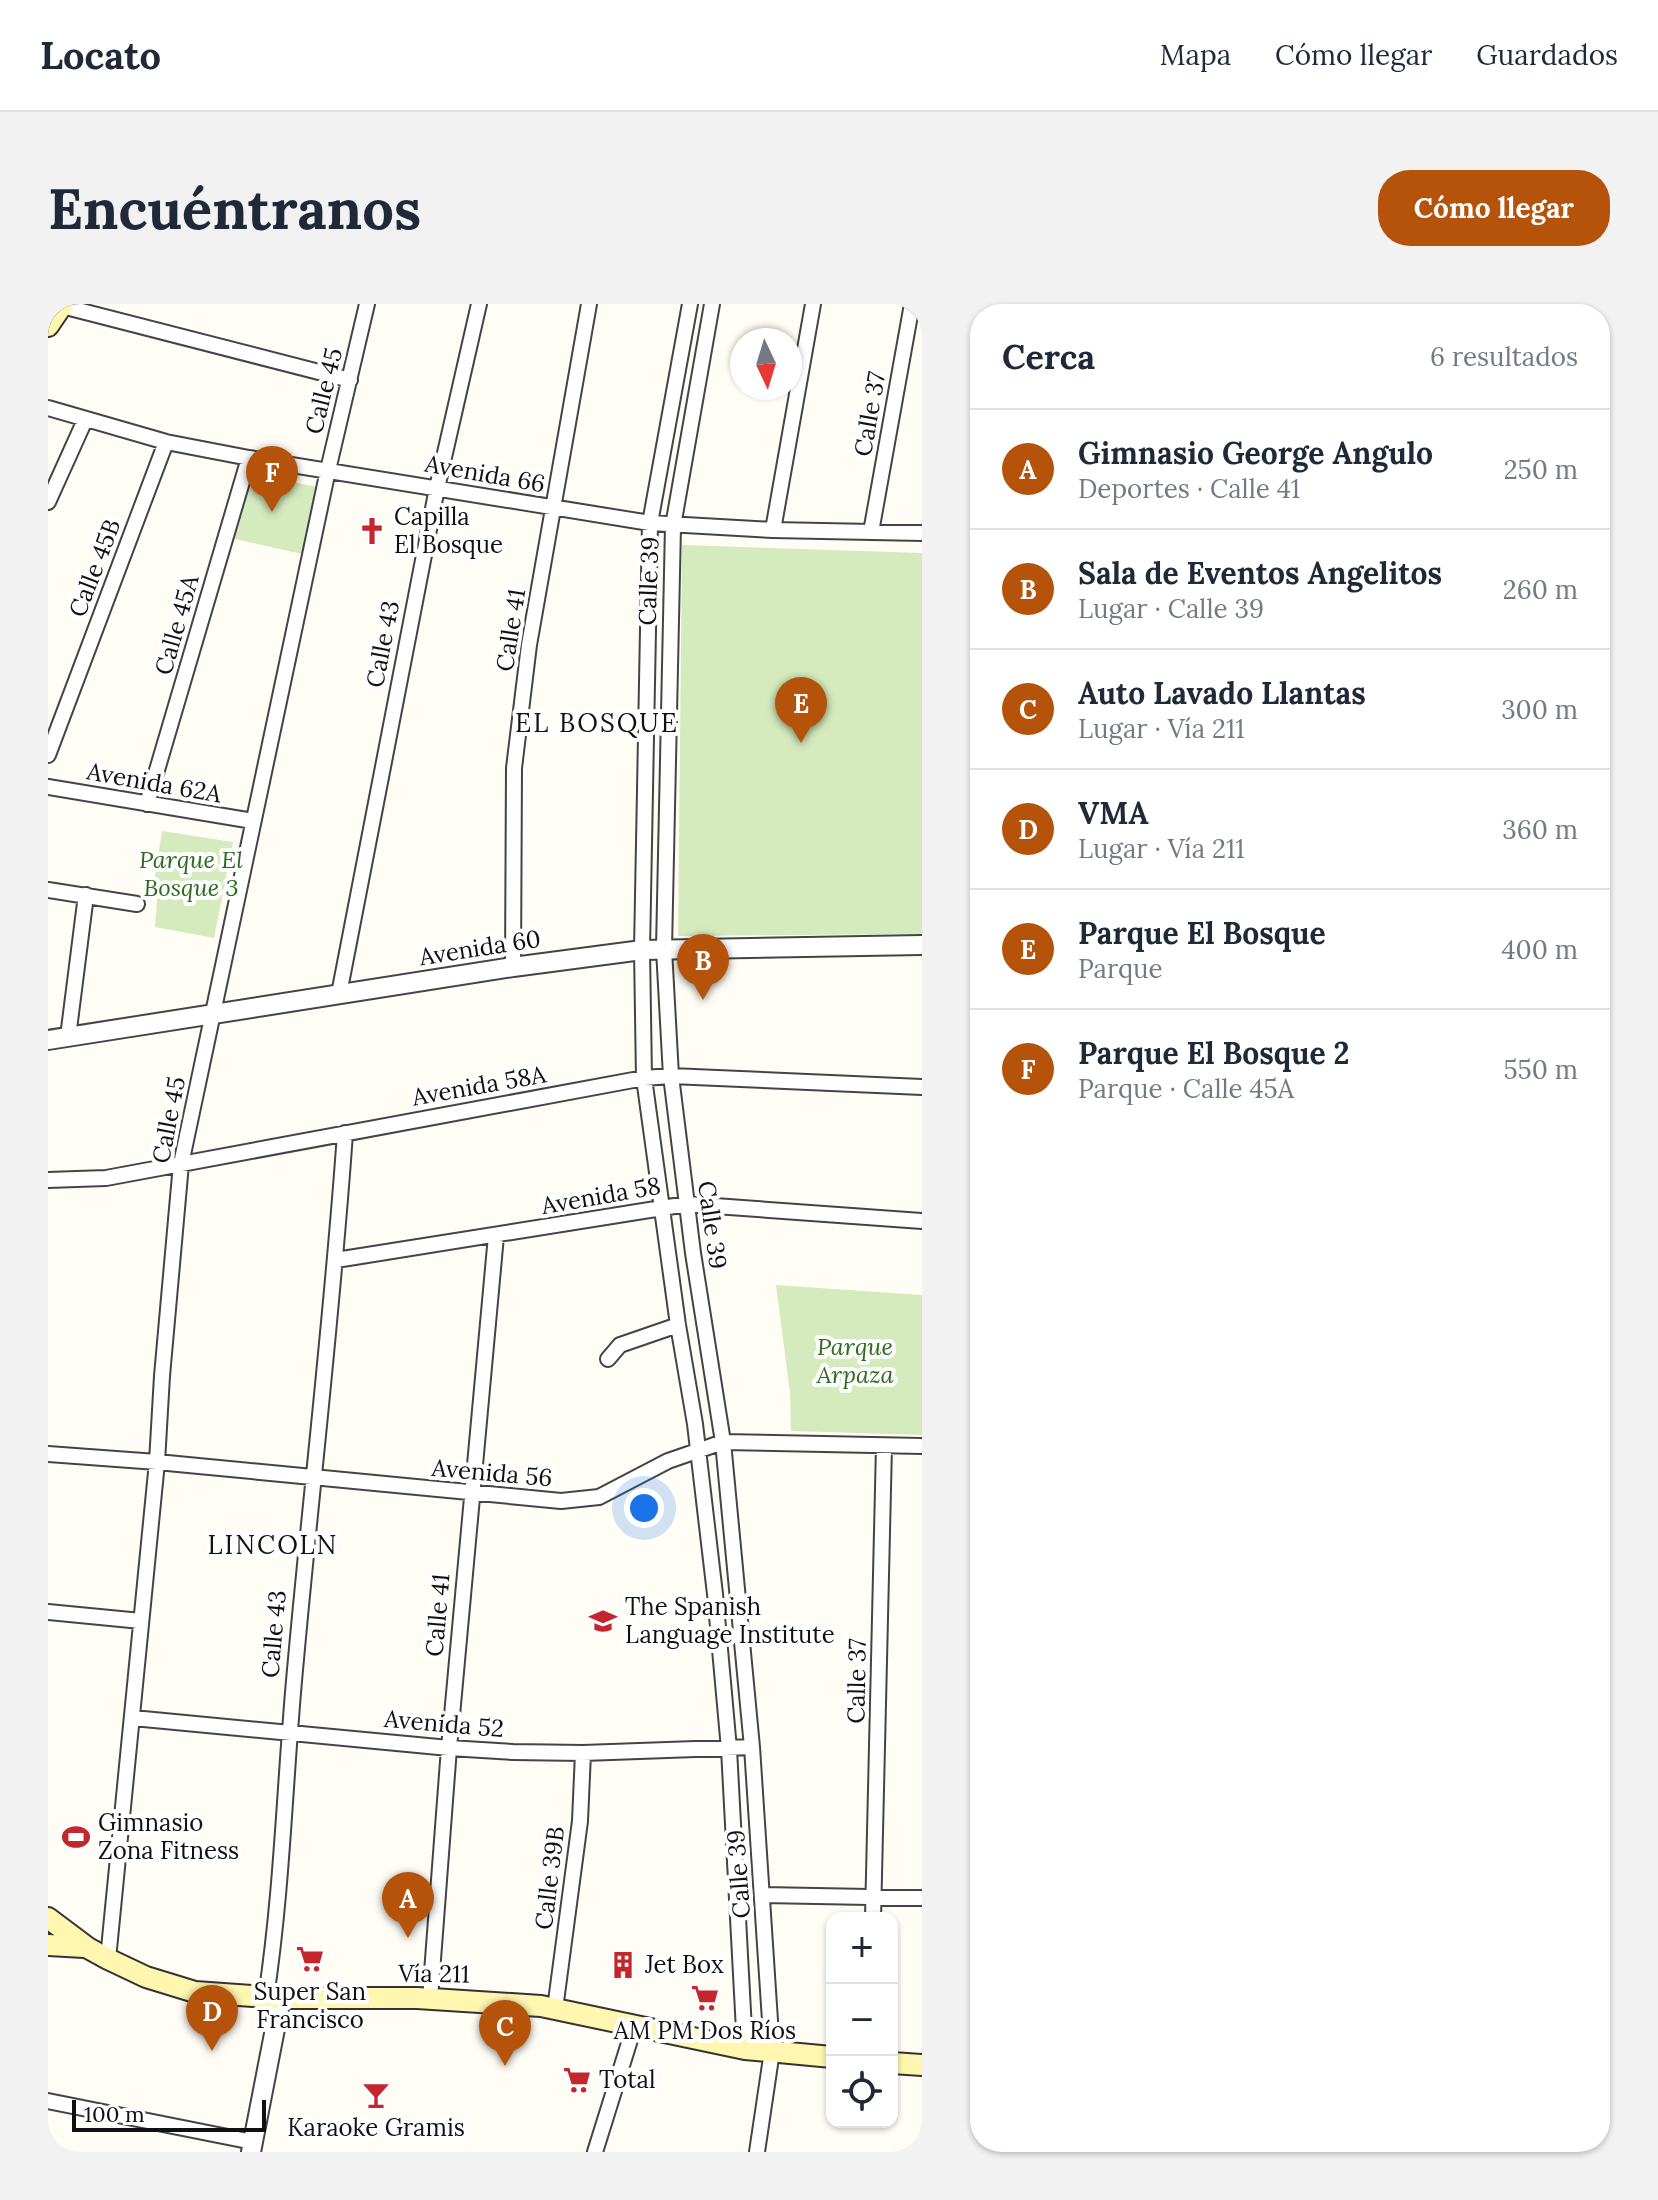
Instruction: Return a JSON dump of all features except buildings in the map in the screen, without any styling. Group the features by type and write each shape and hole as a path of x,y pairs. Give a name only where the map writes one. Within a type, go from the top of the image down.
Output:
{"main road":[{"path":"48,326 62,305"},
{"name":"Vía 211","path":"48,1918 108,1959 146,1977 195,1992 274,1998 501,2002 555,2009 745,2049 826,2056"},
{"path":"48,1945 88,1948"},
{"path":"898,2063 922,2065"}],"street":[{"name":"Calle 45","path":"108,1959 157,1462 181,1164 328,470 367,304"},
{"name":"Calle 43","path":"339,994 437,488 479,304"},
{"name":"Calle 41","path":"513,967 514,768 529,645 589,304"},
{"name":"Calle 39","path":"690,304 650,523 642,950 644,1078 698,1450 715,1594 729,1749 745,2049"},
{"name":"Calle 39","path":"712,304 673,526 664,949 671,1076 723,1442 752,1747 772,2051 757,2152"},
{"path":"773,530 813,304"},
{"name":"Calle 37","path":"871,532 912,304"},
{"path":"62,305 350,380"},
{"name":"Avenida 66","path":"48,408 166,442 249,458 650,523 773,530 922,533"},
{"path":"48,502 85,420"},
{"name":"Calle 45B","path":"48,755 166,442"},
{"name":"Calle 45A","path":"147,804 249,458"},
{"name":"Avenida 62A","path":"48,787 253,821"},
{"path":"48,890 137,904"},
{"path":"68,1037 86,895"},
{"name":"Avenida 60","path":"48,1040 513,967 642,950 922,945"},
{"name":"Avenida 58A","path":"48,1180 106,1178 644,1078 671,1076 922,1087"},
{"name":"Calle 43","path":"252,2147 274,1998 289,1732 336,1260 345,1133"},
{"name":"Avenida 58","path":"336,1260 687,1204 922,1221"},
{"name":"Calle 41","path":"430,1999 449,1748 496,1236"},
{"path":"608,1359 620,1345 678,1325"},
{"name":"Avenida 56","path":"48,1454 561,1501 590,1499 615,1490 668,1461 723,1442 922,1446"},
{"name":"Calle 37","path":"873,1912 884,1446"},
{"path":"48,1612 141,1621"},
{"name":"Avenida 52","path":"133,1718 449,1748 583,1753 752,1747"},
{"name":"Calle 39B","path":"555,2009 580,1821 583,1753"},
{"path":"763,1895 922,1898"},
{"path":"595,2152 634,2027"},
{"path":"48,2101 252,2147"}],"green space":[{"path":"244,472 317,487 302,554 226,537"},
{"path":"682,545 922,553 922,934 678,936"},
{"name":"Parque El Bosque 3","path":"162,831 233,842 214,938 155,927 158,887 154,882"},
{"name":"Parque Arpaza","path":"776,1285 922,1295 922,1435 791,1431 790,1393"}],"place":[{"name":"Parque El Bosque 2","path":"272,512"},
{"name":"Capilla El Bosque","path":"372,531"},
{"name":"Parque El Bosque","path":"801,743"},
{"name":"Sala de Eventos Angelitos","path":"703,1000"},
{"name":"The Spanish Language Institute","path":"603,1621"},
{"name":"Gimnasio Zona Fitness","path":"76,1837"},
{"name":"Gimnasio George Angulo","path":"408,1938"},
{"name":"Super San Francisco","path":"310,1959"},
{"name":"Jet Box","path":"623,1965"},
{"name":"AM PM Dos Ríos","path":"705,1998"},
{"name":"VMA","path":"212,2051"},
{"name":"Auto Lavado Llantas","path":"505,2066"},
{"name":"Total","path":"577,2080"},
{"name":"Karaoke Gramis","path":"376,2095"}],"district":[{"name":"EL BOSQUE","path":"597,723"},
{"name":"LINCOLN","path":"273,1545"}]}
